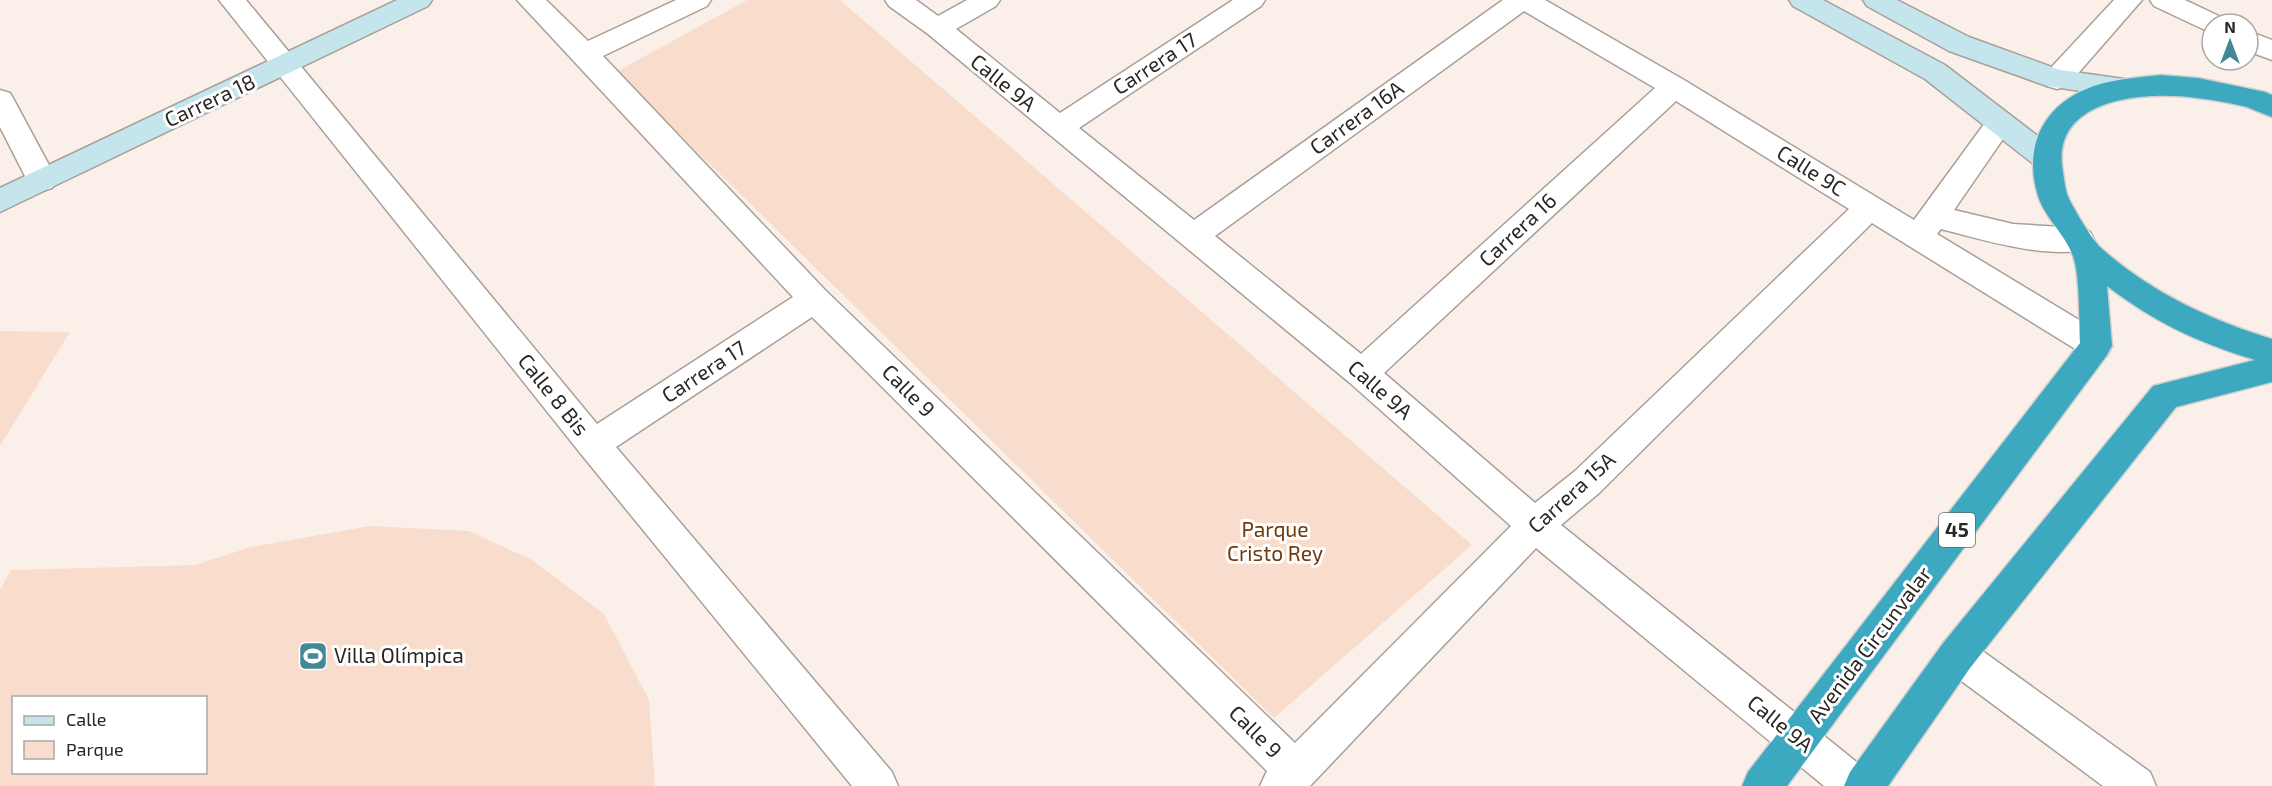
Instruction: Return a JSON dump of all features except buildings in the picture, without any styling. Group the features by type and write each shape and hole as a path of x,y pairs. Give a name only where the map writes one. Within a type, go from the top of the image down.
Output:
{"highway":[{"path":"2096,346 2094,303 2083,247 2053,197 2046,158 2053,132 2069,111 2095,96 2128,88 2161,85 2198,88 2266,100"},
{"path":"2083,247 2154,304 2217,336 2272,352"},
{"name":"Avenida Circunvalar","path":"1762,786 2096,346"},
{"path":"1864,786 1957,655 2165,396 2272,369"}],"main road":[{"name":"Carrera 18","path":"0,201 418,0"},
{"path":"1802,0 1935,72 2046,158"},
{"path":"1876,0 1959,44 2057,79 2128,88"},
{"path":"1935,72 1959,44"}],"street":[{"name":"Calle 8 Bis","path":"232,0 593,444 878,786"},
{"name":"Calle 9","path":"531,0 585,54 814,299 1288,779"},
{"path":"585,54 698,0"},
{"name":"Calle 9A","path":"898,0 937,28 1362,373 1535,525 1856,786"},
{"path":"937,28 987,0"},
{"name":"Carrera 17","path":"1058,128 1252,0"},
{"name":"Calle 9C","path":"1523,0 1674,87 1870,207 1926,226 2096,346"},
{"name":"Carrera 16A","path":"1193,236 1523,0"},
{"path":"2057,79 2129,0"},
{"path":"2163,0 2200,17"},
{"name":"Carrera 16","path":"1362,373 1674,87"},
{"path":"0,100 42,180"},
{"path":"2000,123 1926,226 2083,247"},
{"name":"Carrera 15A","path":"1288,779 1535,525 1587,482 1870,207"},
{"name":"Carrera 17","path":"593,444 814,299"},
{"path":"1957,655 2136,786"}],"green space":[{"name":"Parque Cristo Rey","path":"747,0 840,0 1472,545 1274,718 616,72"},
{"path":"0,331 70,332 0,446"},
{"name":"Villa Olímpica","path":"370,526 469,531 532,560 604,614 649,700 655,786 0,786 0,590 11,570 195,565 251,547"}],"place":[{"name":"Villa Olímpica","path":"313,656"}]}
